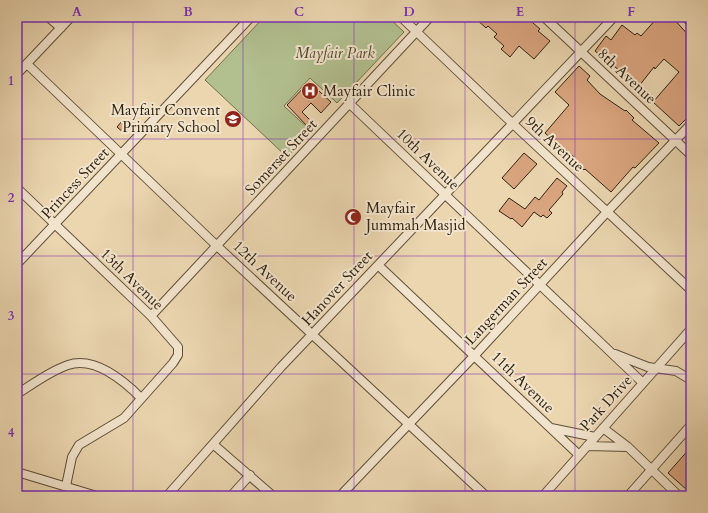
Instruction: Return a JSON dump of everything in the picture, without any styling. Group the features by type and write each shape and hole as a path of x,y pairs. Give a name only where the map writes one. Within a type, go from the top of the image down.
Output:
{"main road":[{"path":"687,17 691,21"}],"street":[{"path":"48,17 61,28"},
{"path":"17,74 72,17"},
{"name":"Princess Street","path":"17,264 251,17"},
{"name":"9th Avenue","path":"401,17 691,290"},
{"name":"Somerset Street","path":"151,316 430,17"},
{"name":"8th Avenue","path":"544,17 691,155"},
{"name":"Hanover Street","path":"167,496 252,399 312,334 614,17"},
{"name":"12th Avenue","path":"27,64 217,246 486,496"},
{"name":"10th Avenue","path":"350,104 541,284 643,383"},
{"name":"Langerman Street","path":"340,496 408,423 475,355 607,212 691,124"},
{"name":"13th Avenue","path":"17,188 151,316 175,341 179,351 173,363 141,398"},
{"name":"11th Avenue","path":"378,265 475,355 579,455"},
{"path":"681,282 691,285"},
{"name":"Park Drive","path":"543,496 691,329"},
{"path":"610,351 635,362 656,368 676,371 691,380"},
{"path":"17,394 70,364 77,364 110,372 122,380 141,398 124,418 80,445 72,457 66,486"},
{"path":"628,496 691,425"},
{"path":"551,428 595,437"},
{"path":"603,428 628,447 679,496"},
{"path":"213,444 273,496"},
{"path":"586,446 628,447"},
{"path":"17,472 97,496"},
{"path":"231,496 250,475"}],"green space":[{"name":"Mayfair Park","path":"264,17 388,17 404,32 337,103 310,78 284,106 311,131 287,157 205,80"}],"building":[{"path":"474,17 526,17 540,29 538,31 550,41 534,59 519,46 510,57 501,49 504,46 494,37 497,34 488,26 486,28"},
{"path":"658,17 672,17 691,38 691,114 679,126 653,102 679,72 664,59 655,69 654,67 639,86 595,51 606,36 611,40 622,25 635,35 637,33 641,36"},
{"path":"579,66 590,76 587,80 600,94 625,111 626,110 634,118 632,120 659,143 635,168 633,167 611,192 585,169 584,170 572,160 574,157 545,133 569,105 555,92"},
{"name":"Mayfair Clinic","path":"309,82 331,102 321,113 311,103 302,112 312,122 308,127 287,105"},
{"path":"122,121 129,127 124,133 117,127"},
{"path":"524,153 537,164 514,189 502,178"},
{"path":"557,178 567,186 562,192 563,194 549,210 552,213 547,218 543,215 541,217 534,212 522,227 512,218 511,219 499,211 509,198 525,209 535,197 539,200"},
{"path":"691,447 691,485 687,490 668,473"}],"place":[{"name":"Mayfair Clinic","path":"310,91"},
{"name":"Mayfair Convent Primary School","path":"233,119"},
{"name":"Mayfair Jummah Masjid","path":"353,217"}]}
